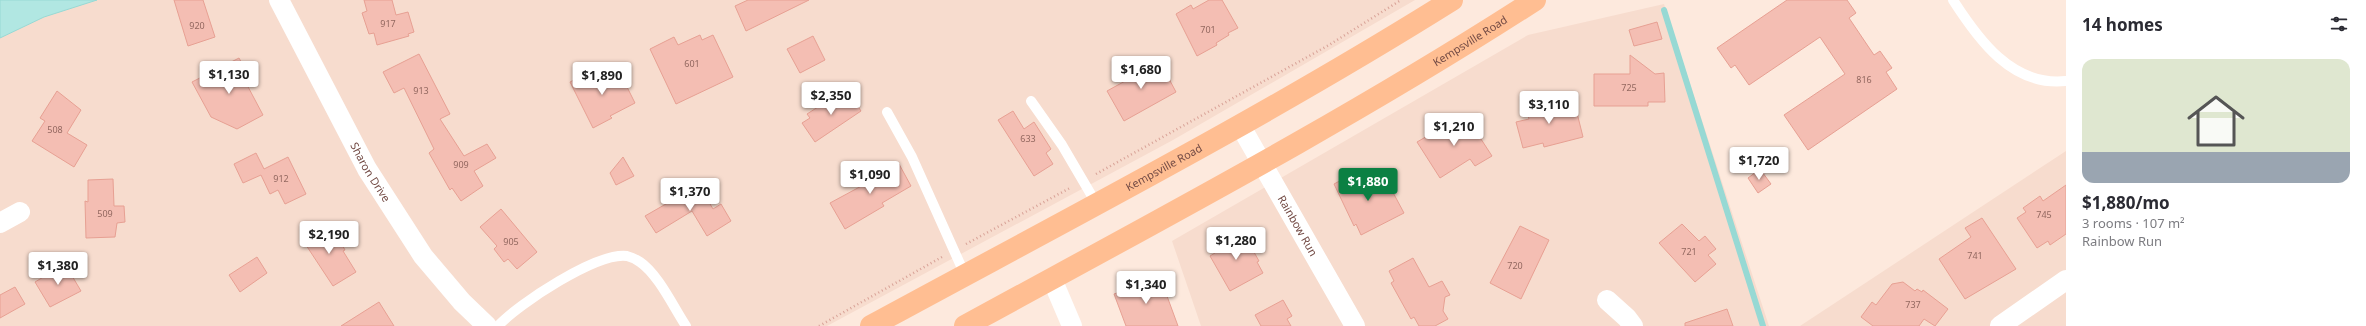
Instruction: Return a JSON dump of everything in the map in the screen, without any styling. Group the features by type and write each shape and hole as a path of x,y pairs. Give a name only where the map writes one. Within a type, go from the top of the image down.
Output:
{"main road":[{"name":"Kempsville Road","path":"871,326 1240,125 1357,58 1452,0"},
{"name":"Kempsville Road","path":"965,326 1262,164 1431,65 1535,0"}],"street":[{"name":"Sharon Drive","path":"279,0 367,169 423,256 462,302 487,326"},
{"name":"Rainbow Run","path":"1240,125 1355,326"},
{"path":"0,223 20,212"},
{"path":"1052,279 1072,326"},
{"path":"2000,326 2066,280"},
{"path":"1607,300 1627,318 1633,326"}],"lane":[{"path":"1952,0 1989,51 2011,67 2036,78 2066,81"},
{"path":"1031,101 1062,145 1096,203"},
{"path":"887,112 912,157 965,275"},
{"path":"498,326 511,312 561,279 616,256 627,256 640,262 650,270 686,326"}],"path":[{"path":"1091,176 1329,44 1401,0"},
{"path":"960,248 1077,184"},
{"path":"819,326 946,255"}],"shaded area":[{"path":"0,0 1415,0 1173,140 827,326 0,326"},
{"path":"1664,4 1769,326 1201,326 1172,241 1528,35"},
{"path":"2066,151 2066,326 1800,326"}],"water":[{"path":"0,0 97,0 44,17 0,38"}],"building":[{"path":"174,0 203,0 215,37 188,46"},
{"path":"364,0 392,0 396,15 408,12 414,32 408,34 409,36 377,45 374,33 369,34 362,13 367,11"},
{"path":"748,0 809,0 746,31 735,6"},
{"path":"1209,0 1222,0 1238,28 1228,33 1229,35 1216,43 1217,45 1197,56 1176,14 1191,5 1193,9"},
{"path":"1787,0 1847,0 1856,13 1849,18 1874,55 1880,51 1892,68 1886,72 1897,89 1808,150 1784,115 1845,74 1820,37 1749,85 1735,65 1731,68 1717,48"},
{"path":"1657,22 1662,39 1634,46 1629,30"},
{"path":"700,35 702,40 713,35 733,77 676,104 650,49 674,37 678,45"},
{"path":"813,36 825,60 800,73 787,49"},
{"path":"419,54 450,114 440,119 464,156 487,144 496,158 474,171 483,186 461,201 452,188 450,190 429,153 434,149 404,88 394,93 383,72"},
{"path":"1630,55 1655,74 1664,73 1665,102 1648,102 1648,106 1594,106 1594,74 1630,74"},
{"path":"239,58 251,80 246,83 263,115 237,129 211,117 192,82"},
{"path":"1135,62 1140,73 1160,62 1176,92 1124,121 1107,91 1127,80 1122,70"},
{"path":"618,69 635,103 610,116 612,118 593,128 570,82 589,72 593,81"},
{"path":"57,91 81,110 67,133 87,145 74,167 32,141 45,121 40,118"},
{"path":"848,92 861,111 815,142 802,123 810,118 807,114 832,98 834,101"},
{"path":"1555,100 1570,110 1576,109 1583,137 1544,147 1543,143 1523,148 1516,122 1529,119 1525,107"},
{"path":"1013,111 1024,129 1034,122 1051,149 1046,153 1053,164 1034,176 998,120"},
{"path":"1466,116 1492,156 1475,166 1470,159 1440,178 1417,142 1455,120 1457,123"},
{"path":"256,153 264,169 288,157 306,194 285,204 278,190 270,194 261,175 243,183 234,164"},
{"path":"623,157 634,176 616,185 610,173"},
{"path":"899,164 911,186 882,203 884,206 845,229 830,203 867,183 861,173 876,165 881,174"},
{"path":"1760,169 1771,184 1758,193 1748,178"},
{"path":"1360,170 1364,176 1366,175 1371,184 1377,181 1382,189 1389,185 1404,213 1361,235 1356,224 1354,226 1334,184"},
{"path":"113,179 114,206 124,206 125,222 117,223 115,237 86,238 85,201 88,202 88,180"},
{"path":"699,185 713,209 721,204 731,221 707,236 692,211 656,233 645,216"},
{"path":"2066,185 2066,234 2050,245 2048,241 2037,248 2017,218 2026,212 2023,208 2040,196 2043,201"},
{"path":"501,209 537,252 517,269 508,259 504,262 494,249 497,246 480,227"},
{"path":"1982,218 2016,269 1965,299 1939,259 1971,237 1965,228"},
{"path":"325,224 333,237 336,234 345,250 343,251 356,272 333,286 302,239"},
{"path":"1682,224 1699,241 1705,236 1716,249 1708,255 1716,264 1695,282 1659,243"},
{"path":"1520,226 1549,240 1521,299 1490,283"},
{"path":"1242,231 1259,261 1257,262 1263,273 1230,291 1210,256 1215,253 1213,248 1217,244"},
{"path":"257,257 267,273 240,292 229,275"},
{"path":"1413,258 1429,287 1442,281 1450,295 1445,297 1443,311 1448,319 1435,326 1419,326 1414,317 1411,319 1391,283 1394,281 1389,271"},
{"path":"65,264 81,291 50,307 35,282"},
{"path":"1160,277 1178,326 1126,326 1114,294"},
{"path":"1903,282 1915,291 1917,289 1922,292 1923,290 1948,309 1935,326 1924,319 1919,326 1873,326 1861,317 1872,302 1876,305 1892,284"},
{"path":"15,287 25,304 0,318 0,295"},
{"path":"1283,300 1292,316 1287,319 1291,326 1261,326 1255,315"},
{"path":"379,302 394,326 341,326"},
{"path":"1727,309 1733,326 1685,326 1685,323"}],"waterway":[{"path":"1664,10 1763,326"}]}
